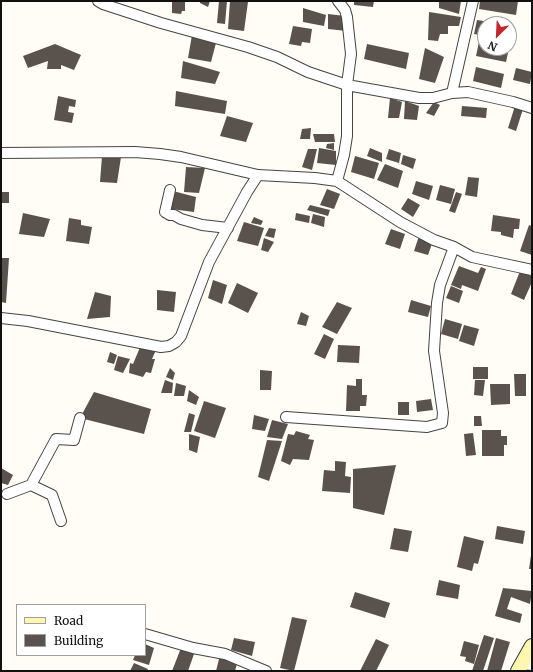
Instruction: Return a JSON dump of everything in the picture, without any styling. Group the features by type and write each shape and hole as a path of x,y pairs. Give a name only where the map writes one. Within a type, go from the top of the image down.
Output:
{"main road":[{"path":"524,666 532,646"}],"street":[{"path":"98,1 103,4 161,22 248,47 277,57 308,72 347,85 419,98 434,98 452,93 468,92 513,102 532,108"},
{"path":"337,181 347,136 347,85 351,54 347,17 345,10 338,1"},
{"path":"452,93 474,1"},
{"path":"1,153 135,152 160,154 181,157 258,175 315,178 337,181 400,222 434,240 454,247 472,257 532,270"},
{"path":"1,318 161,347 169,346 176,342 180,336 209,262 246,192 258,175"},
{"path":"170,190 165,212 181,219 202,225 228,228"},
{"path":"286,417 427,427 434,426 442,422 443,413 434,351 437,303 440,285 454,247"},
{"path":"7,494 31,485 56,439 74,440 80,418"},
{"path":"31,485 52,495 61,521"},
{"path":"146,634 193,648 225,654 244,667 266,671"}],"building":[{"path":"172,1 185,1 185,11 182,11 181,14 172,13"},
{"path":"200,1 210,1 208,7 200,3"},
{"path":"219,1 227,1 225,24 217,23"},
{"path":"230,1 248,2 244,31 228,29"},
{"path":"354,1 374,1 373,7 354,5"},
{"path":"439,1 461,1 459,14 439,8"},
{"path":"480,1 518,1 516,15 479,9"},
{"path":"303,8 326,15 324,26 303,22"},
{"path":"429,12 461,17 459,26 448,26 448,34 440,34 438,41 428,40"},
{"path":"328,14 345,16 347,31 328,29"},
{"path":"477,20 477,35 474,34"},
{"path":"293,26 312,29 310,43 302,42 301,46 289,44"},
{"path":"192,35 216,43 211,62 188,58"},
{"path":"55,44 81,55 74,70 61,65 61,69 47,69 48,61 28,68 23,56"},
{"path":"367,44 409,53 406,69 364,59"},
{"path":"425,48 444,57 435,83 419,79"},
{"path":"477,51 477,56 507,56 506,62 476,56"},
{"path":"183,61 220,72 215,84 181,78"},
{"path":"476,67 504,74 501,88 473,81"},
{"path":"516,68 532,72 530,84 513,80"},
{"path":"176,91 227,101 225,114 175,106"},
{"path":"58,96 76,100 75,107 69,106 68,112 74,113 72,123 54,120"},
{"path":"390,98 402,102 399,118 388,118"},
{"path":"405,101 419,106 417,120 404,119"},
{"path":"434,102 440,105 434,116 426,113"},
{"path":"462,106 487,108 486,118 461,116"},
{"path":"515,106 523,109 516,131 508,128"},
{"path":"227,116 253,123 246,142 220,136"},
{"path":"311,128 310,139 300,139 302,129"},
{"path":"313,134 334,134 335,142 315,142"},
{"path":"334,143 334,150 326,148 327,144"},
{"path":"319,148 336,151 336,165 317,163"},
{"path":"370,148 382,153 382,162 367,156"},
{"path":"308,149 317,149 312,170 302,167"},
{"path":"389,149 401,153 399,163 386,159"},
{"path":"403,155 416,159 413,169 401,164"},
{"path":"102,156 121,157 117,183 100,182"},
{"path":"355,156 379,163 374,179 351,172"},
{"path":"385,164 403,171 398,188 377,180"},
{"path":"186,167 205,168 199,193 184,192"},
{"path":"468,177 479,178 477,197 465,195"},
{"path":"416,181 433,186 429,200 412,194"},
{"path":"440,185 455,189 451,204 436,200"},
{"path":"327,189 340,194 334,209 320,205"},
{"path":"173,191 196,197 194,212 171,209"},
{"path":"1,192 9,192 9,203 1,203"},
{"path":"456,192 462,194 455,213 449,211"},
{"path":"408,198 420,205 413,217 401,209"},
{"path":"310,205 330,210 328,216 307,210"},
{"path":"23,213 50,219 44,237 19,234"},
{"path":"296,213 310,216 309,223 295,220"},
{"path":"313,214 325,217 324,227 311,223"},
{"path":"493,215 520,219 519,229 514,229 513,238 501,235 501,232 491,231"},
{"path":"254,217 263,221 261,225 251,223"},
{"path":"69,218 81,220 81,225 92,227 89,244 66,241"},
{"path":"244,222 264,228 258,246 237,241"},
{"path":"529,225 532,226 532,255 520,251"},
{"path":"269,228 276,229 274,238 265,236"},
{"path":"391,229 405,234 400,249 385,244"},
{"path":"419,236 433,241 428,255 414,251"},
{"path":"264,238 274,242 268,252 261,250"},
{"path":"1,258 9,258 6,303 1,302"},
{"path":"459,266 478,273 481,267 486,269 478,291 462,285 461,289 451,285"},
{"path":"520,271 532,276 532,282 524,300 511,294"},
{"path":"213,280 227,285 222,304 208,298"},
{"path":"237,283 258,293 248,313 228,303"},
{"path":"451,286 463,291 459,303 446,298"},
{"path":"157,290 176,292 174,312 157,310"},
{"path":"95,292 111,296 110,317 87,319"},
{"path":"411,300 431,306 428,317 408,312"},
{"path":"337,302 352,308 337,334 322,327"},
{"path":"301,312 309,316 306,326 297,324"},
{"path":"445,319 462,324 458,339 441,334"},
{"path":"464,325 479,329 474,346 459,341"},
{"path":"324,334 334,339 325,359 314,354"},
{"path":"141,345 156,350 152,359 155,359 151,373 146,372 143,377 129,373 130,363 133,364"},
{"path":"338,345 360,346 359,363 337,362"},
{"path":"110,352 117,355 114,364 107,362"},
{"path":"118,356 130,359 123,373 114,370"},
{"path":"473,367 488,367 488,379 473,379"},
{"path":"170,368 175,373 173,380 166,377"},
{"path":"260,370 272,371 271,390 260,390"},
{"path":"514,374 526,374 526,396 515,396"},
{"path":"356,379 362,379 362,395 367,395 366,406 360,406 360,411 346,411 347,385 356,386"},
{"path":"165,380 173,383 172,393 161,393"},
{"path":"475,380 485,380 483,396 474,395"},
{"path":"176,383 186,386 184,396 174,396"},
{"path":"490,384 510,384 510,404 491,405"},
{"path":"189,390 199,397 196,405 187,401"},
{"path":"94,392 151,409 144,434 80,418"},
{"path":"431,399 433,410 417,412 416,401"},
{"path":"204,401 226,408 215,438 194,431"},
{"path":"398,402 409,402 409,415 398,415"},
{"path":"189,413 195,415 191,432 184,432"},
{"path":"254,415 269,419 265,431 252,429"},
{"path":"474,416 481,416 482,426 474,426"},
{"path":"272,420 288,424 282,439 267,437"},
{"path":"482,430 501,430 501,436 507,436 507,445 504,445 504,456 482,456"},
{"path":"296,431 310,435 308,439 314,440 309,460 293,459 290,465 281,461 288,434 294,435"},
{"path":"473,433 476,455 466,456 464,434"},
{"path":"189,434 200,437 197,453 189,450"},
{"path":"267,440 282,441 269,481 258,477"},
{"path":"335,461 346,462 345,476 351,477 350,493 322,491 324,470 335,471"},
{"path":"396,465 384,515 353,508 353,469"},
{"path":"1,468 13,475 8,485 1,483"},
{"path":"497,526 525,531 523,544 495,539"},
{"path":"394,528 412,531 408,552 390,549"},
{"path":"464,536 484,541 478,564 474,563 472,571 457,567"},
{"path":"531,555 532,569 529,569"},
{"path":"439,580 460,585 458,599 436,595"},
{"path":"503,588 532,591 530,604 511,597 507,609 522,614 520,623 495,616"},
{"path":"355,592 390,603 385,618 350,607"},
{"path":"292,617 307,620 294,671 280,668"},
{"path":"484,635 494,638 483,671 472,671"},
{"path":"234,638 255,642 252,656 231,650"},
{"path":"496,638 510,642 501,671 487,671"},
{"path":"376,639 389,645 376,671 360,671"},
{"path":"464,641 479,645 474,664 465,661 466,657 460,656"},
{"path":"146,644 154,648 149,665 133,660 135,656 146,656"},
{"path":"181,648 194,654 188,671 172,671"},
{"path":"220,655 238,660 235,671 216,671"},
{"path":"134,663 148,669 147,671 130,671"}]}
